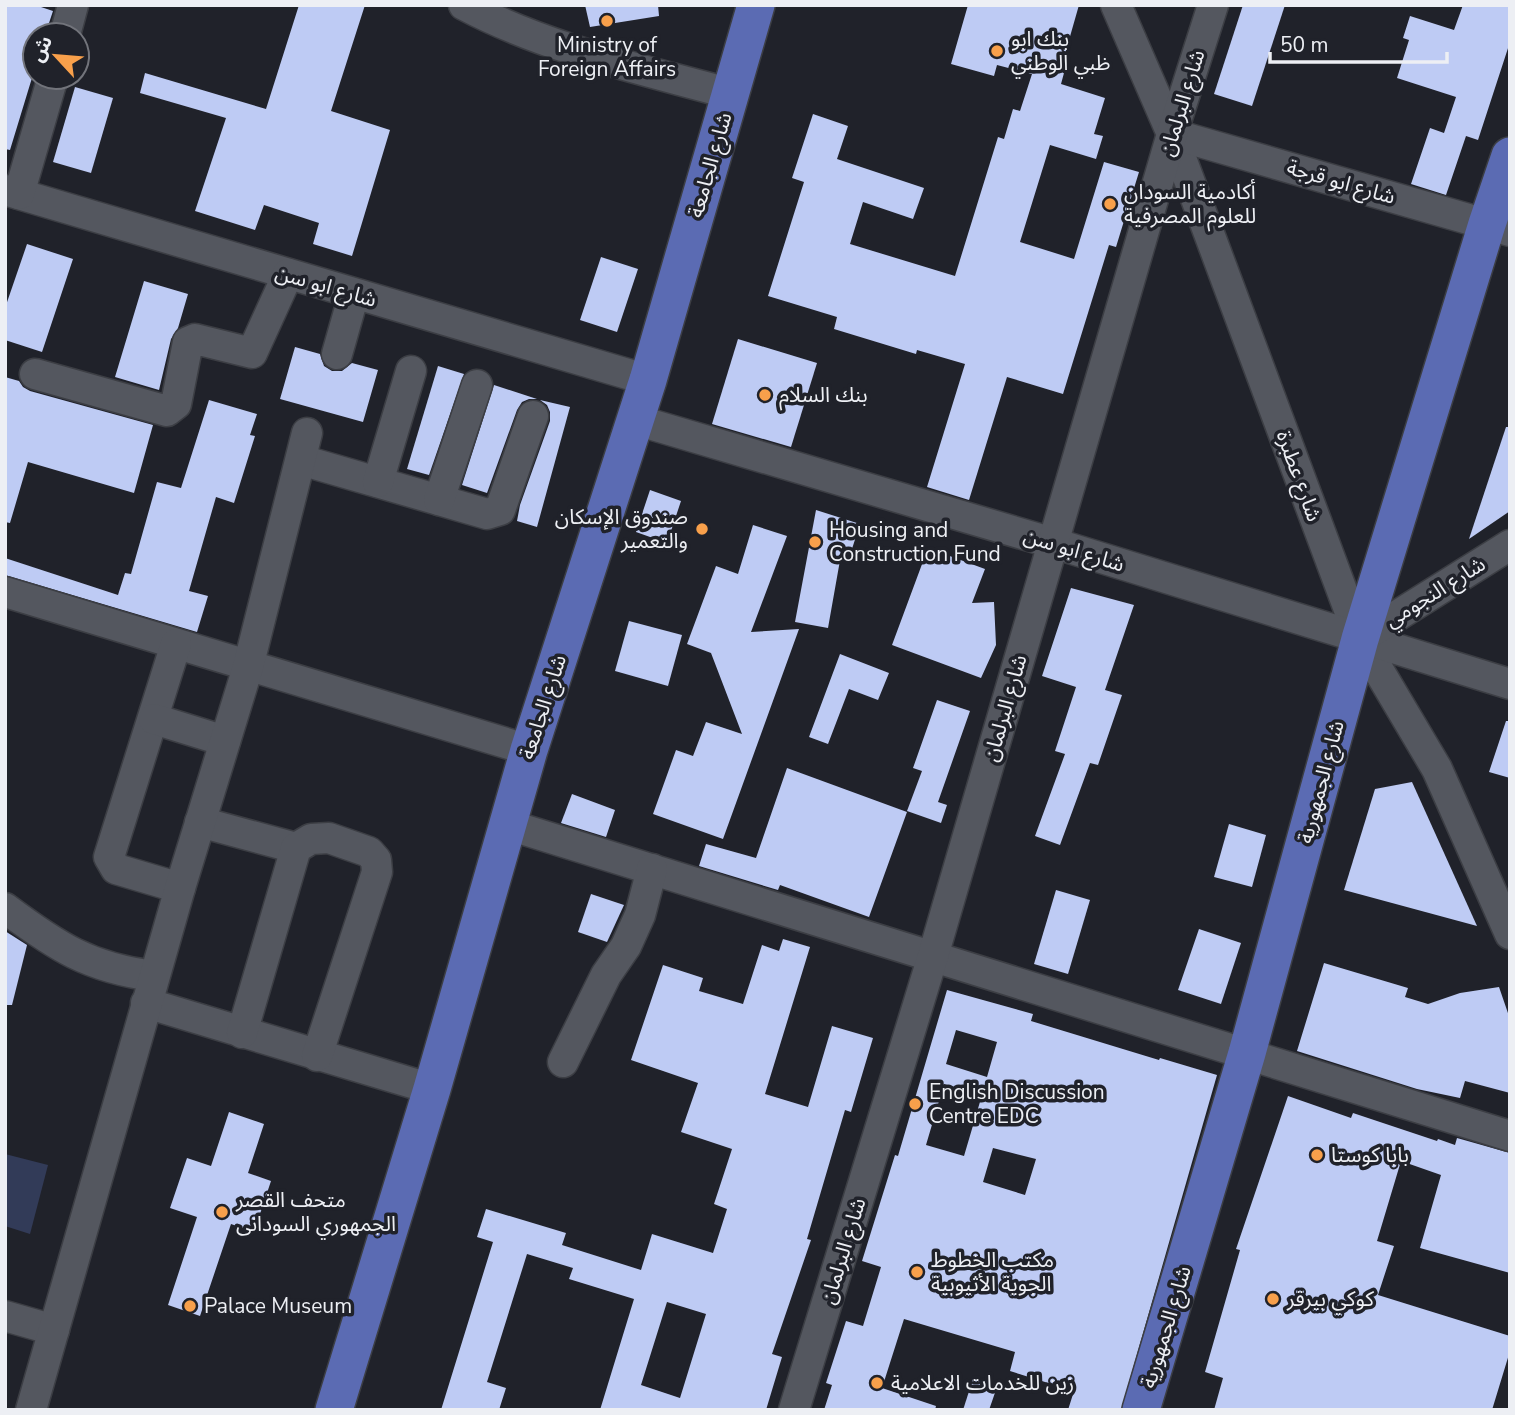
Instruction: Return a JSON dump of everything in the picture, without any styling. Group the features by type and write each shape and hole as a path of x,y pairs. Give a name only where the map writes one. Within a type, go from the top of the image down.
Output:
{"main road":[{"name":"شارع الجامعة","path":"334,1410 432,1089 529,750 636,420 756,5"},
{"name":"شارع الجمهورية","path":"1141,1410 1247,1053 1360,639 1498,228 1510,156"}],"street":[{"path":"464,5 498,23 573,50 731,94"},
{"name":"شارع عطبرة","path":"1116,5 1172,134 1360,639 1437,769 1510,934"},
{"name":"شارع البرلمان","path":"794,1410 933,956 1172,134 1213,5"},
{"path":"12,192 48,91"},
{"name":"شارع ابو قرجة","path":"1172,134 1498,228"},
{"name":"شارع ابو سن","path":"12,192 648,380"},
{"path":"35,374 167,411 176,404 188,342 195,339 252,353 288,274"},
{"path":"337,354 354,294"},
{"path":"378,482 411,371"},
{"path":"439,500 477,385"},
{"path":"31,1410 150,990 248,667 304,447 378,482 487,514 500,510 533,416"},
{"name":"شارع ابو سن","path":"636,420 1053,543 1510,684"},
{"name":"شارع النجومي","path":"1360,639 1510,545"},
{"path":"5,592 529,750"},
{"path":"176,644 109,857 116,869 180,888"},
{"path":"154,719 225,741"},
{"path":"200,822 296,848"},
{"path":"509,825 1510,1136"},
{"path":"242,1033 296,848 311,839 329,838 369,852 376,860 377,872 317,1056"},
{"path":"563,1062 606,975 631,936 640,915 652,869"},
{"path":"10,915 81,958 121,972 150,990 242,1033 432,1089"},
{"path":"5,1316 54,1331"}],"shaded area":[{"path":"5,1154 48,1165 30,1234 5,1226"}],"building":[{"path":"5,5 35,5 53,11 50,21 21,21 21,91 28,91 10,150 5,149"},
{"path":"299,5 365,5 331,111 390,130 352,256 313,244 319,223 264,205 255,230 195,211 226,118 140,93 145,73 266,109"},
{"name":"Ministry of Foreign Affairs","path":"585,5 658,5 659,16 590,27"},
{"path":"968,5 1079,5 1063,61 1067,62 1061,84 1105,98 1094,134 1103,136 1096,159 1050,145 1020,242 1074,259 1104,162 1139,172 1116,247 1109,245 1063,394 1007,377 969,500 927,487 965,364 917,350 916,354 834,329 837,317 768,296 804,182 792,178 813,114 848,126 837,159 924,188 913,219 863,202 850,244 955,276 998,137 1004,139 1013,109 1020,111 1032,74 997,65 994,76 951,64"},
{"path":"1243,5 1285,5 1252,106 1214,94"},
{"path":"1463,5 1510,5 1510,42 1478,140 1466,136 1446,195 1411,184 1430,128 1444,133 1456,97 1397,78 1409,40 1403,38 1410,16 1454,30"},
{"path":"74,91 89,91 113,98 91,173 53,162"},
{"path":"27,244 73,259 42,352 5,340 5,308"},
{"path":"601,257 638,269 617,332 580,320"},
{"path":"144,281 188,294 178,328 171,339 159,390 115,377"},
{"path":"738,339 817,363 791,447 712,424"},
{"path":"295,347 320,354 324,366 332,371 342,371 352,363 378,370 363,422 280,399"},
{"path":"438,366 464,374 429,475 407,469"},
{"path":"5,377 19,381 30,391 153,425 134,493 28,462 10,523 5,522"},
{"path":"494,385 537,399 522,402 517,410 487,493 462,485"},
{"path":"209,400 257,414 250,435 255,436 234,503 216,497 189,591 208,596 197,632 5,575 5,558 118,595 125,573 131,574 157,482 181,488"},
{"path":"540,400 570,407 537,527 517,521 520,505 550,421 547,405"},
{"path":"1506,427 1510,427 1510,511 1469,539"},
{"path":"650,490 681,501 667,543 636,532"},
{"path":"816,510 860,524 851,552 842,549 828,628 795,622"},
{"path":"753,525 787,536 751,632 799,629 723,839 653,814 676,750 693,756 706,722 742,734 711,653 687,644 716,566 738,574"},
{"path":"928,548 985,569 972,603 994,602 996,645 981,678 892,645"},
{"path":"1071,588 1134,605 1105,690 1122,695 1098,765 1090,763 1060,845 1035,836 1065,754 1055,751 1076,687 1042,676"},
{"path":"629,621 682,635 668,686 615,671"},
{"path":"840,654 889,673 878,700 849,689 828,744 809,737"},
{"path":"937,700 970,711 938,802 947,805 941,823 907,811 922,771 913,768"},
{"path":"1506,721 1510,721 1510,778 1489,772"},
{"path":"787,768 907,812 869,917 780,885 778,890 699,866 706,844 756,858"},
{"path":"1412,782 1477,926 1344,890 1375,789"},
{"path":"572,794 615,810 606,837 561,823"},
{"path":"1229,824 1266,835 1252,887 1214,877"},
{"path":"1056,890 1090,900 1068,974 1034,964"},
{"path":"591,894 624,905 607,942 578,932"},
{"path":"1199,929 1241,943 1221,1004 1178,990"},
{"path":"5,931 27,945 12,1005 5,1005"},
{"path":"783,939 810,947 765,1094 808,1107 832,1026 873,1038 851,1112 845,1110 807,1239 811,1240 772,1354 782,1357 766,1410 600,1410 634,1299 569,1279 573,1268 527,1254 487,1382 506,1388 499,1410 441,1410 493,1242 477,1237 486,1209 566,1233 562,1245 641,1270 652,1234 713,1253 727,1209 714,1204 732,1149 681,1132 698,1083 631,1060 663,965 703,978 699,991 743,1004 762,945 779,951","holes":["667,1302 706,1314 680,1398 641,1385"]},
{"path":"1324,963 1408,988 1405,997 1428,1004 1460,993 1499,987 1510,1019 1510,1093 1465,1081 1460,1098 1417,1089 1297,1051"},
{"path":"947,990 1033,1014 1031,1021 1217,1075 1121,1410 1068,1410 1074,1391 1010,1371 1015,1352 904,1319 882,1388 936,1406 935,1410 824,1410 832,1385 826,1383 846,1321 863,1326 881,1267 862,1261 895,1155 898,1156","holes":["956,1030 997,1042 987,1077 946,1064","944,1084 982,1095 964,1156 926,1145","993,1148 1036,1159 1025,1195 983,1182"]},
{"path":"1288,1096 1351,1118 1353,1113 1437,1141 1438,1139 1455,1145 1457,1138 1510,1153 1510,1273 1420,1248 1441,1175 1401,1161 1377,1241 1394,1246 1378,1295 1510,1336 1510,1351 1492,1410 1214,1410 1223,1378 1205,1372 1240,1250 1236,1249"},
{"name":"متحف القصر الجمهوري السودانى","path":"229,1112 264,1124 248,1173 271,1181 254,1232 231,1224 200,1316 168,1305 197,1217 170,1208 187,1158 211,1166"},
{"path":"973,1379 997,1387 989,1410 963,1410"}],"place":[{"name":"Ministry of Foreign Affairs","path":"607,21"},
{"name":"بنك ابو ظبي الوطني","path":"997,51"},
{"name":"أكادمية السودان للعلوم المصرفية","path":"1110,204"},
{"name":"بنك السلام","path":"765,395"},
{"name":"صندوق الإسكان والتعمير","path":"702,529"},
{"name":"Housing and Construction Fund","path":"815,542"},
{"name":"English Discussion Centre EDC","path":"915,1104"},
{"name":"بابا كوستا","path":"1317,1155"},
{"name":"متحف القصر الجمهوري السودانى","path":"222,1212"},
{"name":"مكتب الخطوط الجوية الأثيوبية","path":"917,1272"},
{"name":"كوكي بيرقر","path":"1273,1299"},
{"name":"Palace Museum","path":"190,1306"},
{"name":"زين للخدمات الاعلامية","path":"877,1383"}]}
